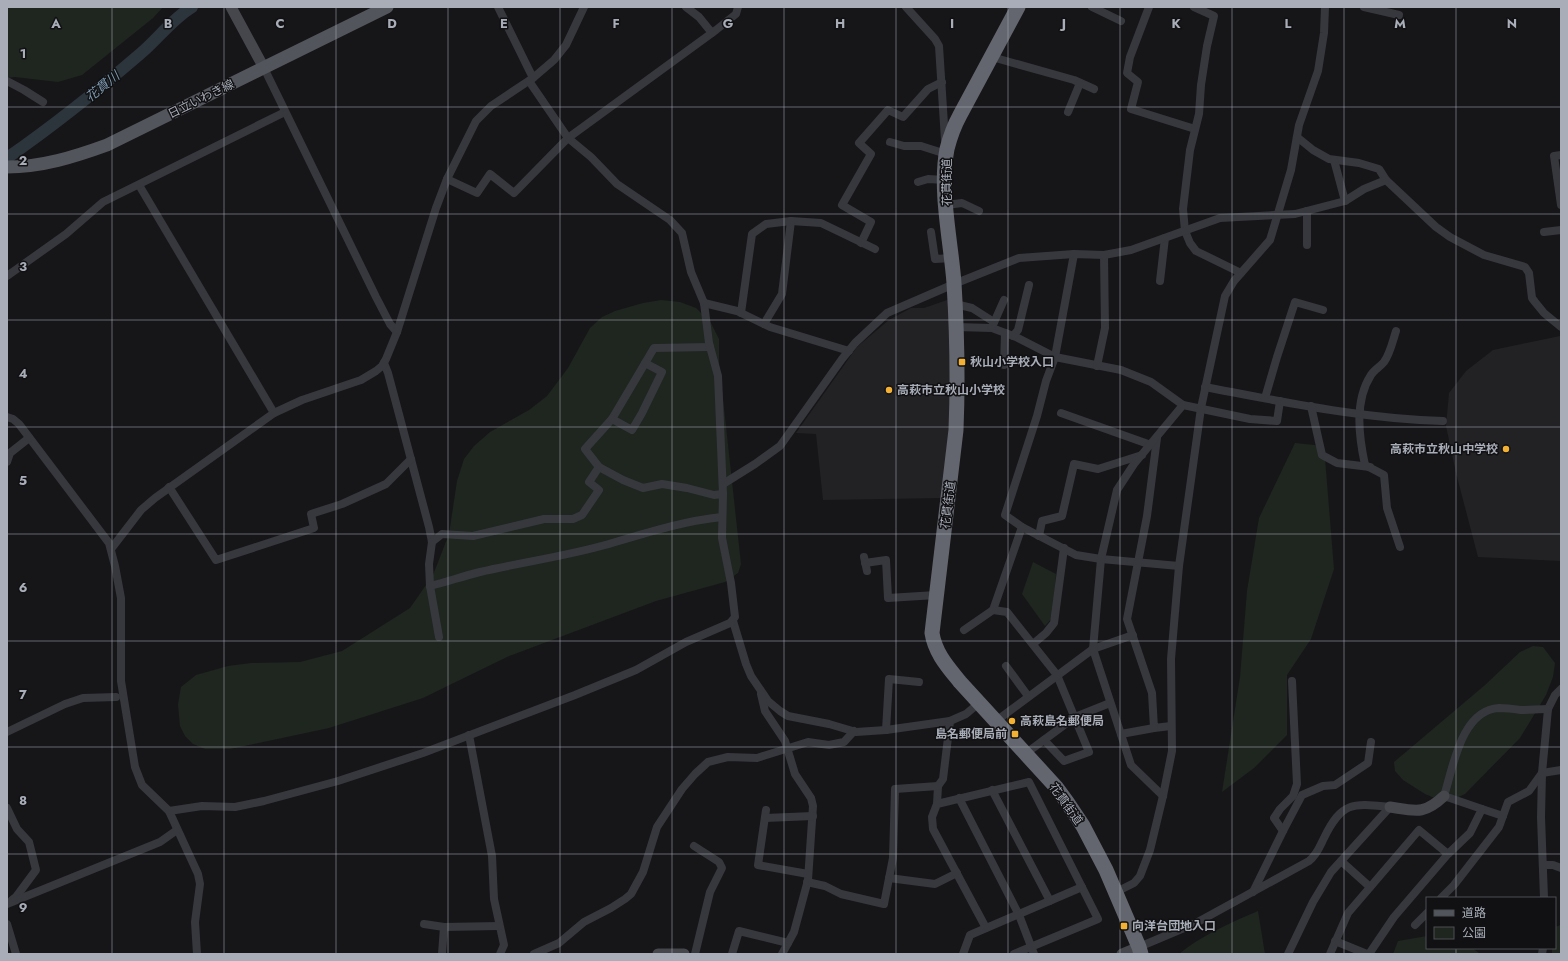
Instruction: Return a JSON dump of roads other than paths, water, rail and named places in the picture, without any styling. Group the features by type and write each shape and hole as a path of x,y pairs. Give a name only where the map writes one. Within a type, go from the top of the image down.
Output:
{"highway":[{"name":"花貫街道","path":"1018,7 953,129 947,151 945,180 946,205 954,284 958,364 956,430 932,633 941,658 948,667 1056,787 1075,814 1093,844 1116,892 1140,950"}],"main road":[{"name":"日立いわき線","path":"10,167 50,163 77,156 107,145 387,7"}],"street":[{"path":"232,7 264,68 376,298 390,324 397,332"},
{"path":"498,7 531,79 568,138 591,157 617,184 670,220 682,233 691,272 704,303 710,347 716,366 719,383 723,484 723,545 736,612 733,621 750,676 761,692 774,707 788,716 829,724 854,731 886,730 950,721 966,714 979,703"},
{"path":"111,549 141,510 169,487 274,413 302,400 361,380 376,371 384,363 397,332 436,208 447,179 470,132 482,113 531,79 554,60 566,45 584,7"},
{"path":"686,7 699,17 712,33"},
{"path":"447,179 477,193 490,174 514,193 568,138 712,33 736,14 738,7"},
{"path":"890,142 904,146 921,146 947,151 939,46 936,39 906,7"},
{"path":"1092,7 1121,21"},
{"path":"1149,7 1130,57 1127,73 1138,82 1131,109 1195,129"},
{"path":"1194,7 1214,16 1207,46 1201,85 1199,114 1190,150 1183,209 1185,232 1196,252 1241,273"},
{"path":"1116,892 1134,883 1140,876 1150,850 1172,751 1171,659 1179,566 1201,408 1225,296 1234,281 1270,240 1291,170 1299,125 1318,71 1324,33 1325,7"},
{"path":"1364,7 1399,15"},
{"path":"992,57 1080,83 1094,89"},
{"path":"7,81 43,102"},
{"path":"861,243 871,222 842,205 871,154 859,143 888,110 903,116 928,89 942,82"},
{"path":"1068,112 1080,83"},
{"path":"7,276 66,234 103,202 285,112"},
{"path":"1297,137 1313,150 1329,160 1359,163 1379,169 1386,180 1436,227 1450,237 1484,255 1525,267 1529,273 1531,293 1535,302 1544,313 1561,327"},
{"path":"1561,155 1554,156 1561,205"},
{"path":"1334,160 1345,201"},
{"path":"918,182 928,179 945,180"},
{"path":"723,484 780,446 849,351 860,338 887,313 1019,258 1074,254 1104,255 1131,250 1185,232 1220,218 1295,214 1345,201 1364,189 1386,180"},
{"path":"139,185 274,413"},
{"path":"946,205 962,203 979,210"},
{"path":"1307,211 1307,245"},
{"path":"764,324 782,294 791,221"},
{"path":"741,313 752,234 766,224 791,221 822,223 875,249"},
{"path":"1544,232 1561,230"},
{"path":"931,232 935,259 952,258"},
{"path":"1160,282 1165,238"},
{"path":"1074,254 1055,357 1004,515 1022,527 1076,555 1101,559 1179,566"},
{"path":"1097,366 1105,328 1104,255"},
{"path":"1009,335 1018,330 1030,285"},
{"path":"993,325 1004,300"},
{"path":"1265,398 1276,357 1294,302 1323,310"},
{"path":"704,303 741,313 764,324 849,351"},
{"path":"955,304 965,305 972,308 993,325 1009,335 1055,357 1121,370 1151,382 1183,405 1250,419 1277,421 1280,401"},
{"path":"956,327 993,325"},
{"path":"1396,331 1385,361 1371,375 1364,391 1359,414 1360,444 1366,465 1384,475 1387,508 1400,547"},
{"path":"1004,365 1009,335"},
{"path":"710,347 654,348 612,419 585,449 599,467 623,480 643,488 662,484 687,488 714,495 723,494"},
{"path":"384,363 425,508 432,542 429,564 430,586 439,637"},
{"path":"612,419 632,430 662,372 645,363"},
{"path":"1205,387 1359,414 1404,420 1443,422"},
{"path":"1163,796 1130,765 1093,649 1101,559 1116,490 1134,464 1183,405"},
{"path":"1311,406 1322,455 1337,463 1370,467"},
{"path":"1060,413 1151,445"},
{"path":"7,417 17,422 107,540 111,549 121,598 121,681 133,760 142,785 169,810 199,880 195,922 197,954"},
{"path":"1154,728 1152,694 1127,619 1146,516 1157,437"},
{"path":"7,462 10,453 29,438"},
{"path":"1039,536 1042,521 1062,516 1074,464 1098,469 1142,454"},
{"path":"169,487 216,560 314,528 311,514 342,504 386,484 411,459"},
{"path":"432,542 442,534 473,536 544,519 573,519 582,516 598,490 589,482 599,467"},
{"path":"430,586 445,583 479,572 524,564 608,544 661,528 704,519 722,517"},
{"path":"964,630 993,610 1022,527"},
{"path":"1033,644 1046,633 1054,623 1064,548"},
{"path":"865,564 886,560 888,598 936,594"},
{"path":"993,610 1007,612 1057,675 1089,752 1064,761 1044,740"},
{"path":"169,810 202,806 235,807 264,801 338,781 469,735 575,695 636,670 686,642 733,621"},
{"path":"996,721 1093,649 1133,636"},
{"path":"1006,666 1028,696"},
{"path":"886,730 889,679 920,682"},
{"path":"1283,831 1274,818 1280,809 1293,796 1297,784 1292,681"},
{"path":"1544,897 1541,817 1542,773 1548,709 1561,689"},
{"path":"761,692 765,711 785,741 795,774 813,802 808,878 796,926 782,954"},
{"path":"7,732 64,704 83,698 116,697"},
{"path":"1025,754 1075,717 1110,702"},
{"path":"1122,954 1140,950 1196,923 1314,857 1331,824 1344,809 1354,805 1364,804 1414,810 1424,810 1430,808 1444,796 1461,740 1474,720 1482,713 1498,708 1520,710 1548,709"},
{"path":"950,721 943,779 938,786 937,804 932,817 932,826 986,928"},
{"path":"1121,734 1171,726"},
{"path":"534,954 559,943 584,922 611,908 631,894 643,872 657,827 682,789 708,762 728,757 757,758 808,742 828,745 844,742 854,731"},
{"path":"469,735 492,856 494,899 504,946 500,954"},
{"path":"1253,892 1302,795 1323,786 1335,785 1368,763 1371,742"},
{"path":"1442,897 1454,885 1499,827 1508,802 1529,791 1542,773 1561,770"},
{"path":"937,804 1029,782 1098,919 1033,951 1014,954"},
{"path":"813,816 766,814 758,865 808,878 841,894 884,904 893,858 895,789 938,786"},
{"path":"992,790 1050,901"},
{"path":"1444,796 1503,816"},
{"path":"959,798 1019,915 1033,951"},
{"path":"1288,954 1317,896 1331,872 1390,807"},
{"path":"7,808 17,829 29,842 36,870 16,897 7,904"},
{"path":"1336,941 1368,954 1394,917 1448,854 1470,832 1482,809"},
{"path":"7,904 160,842 177,830"},
{"path":"1330,954 1348,913 1419,830 1448,854"},
{"path":"694,846 719,862 722,868 710,892 695,954"},
{"path":"1341,861 1370,887"},
{"path":"1542,865 1553,865 1561,868"},
{"path":"889,878 935,884 957,873"},
{"path":"963,954 970,935 1082,888"},
{"path":"1415,925 1426,914"},
{"path":"7,924 16,954"},
{"path":"424,924 444,927 499,926"},
{"path":"442,954 444,927"},
{"path":"732,954 739,931 788,943"},
{"path":"658,954 684,954"}],"waterway":[{"name":"花貫川","path":"7,158 58,121 108,81 147,48 178,17 192,7"}],"place":[{"name":"秋山小学校入口","path":"962,362"},
{"name":"高萩市立秋山小学校","path":"889,390"},
{"name":"高萩市立秋山中学校","path":"1506,449"},
{"name":"高萩島名郵便局","path":"1012,721"},
{"name":"島名郵便局前","path":"1015,734"},
{"name":"向洋台団地入口","path":"1124,926"}]}
